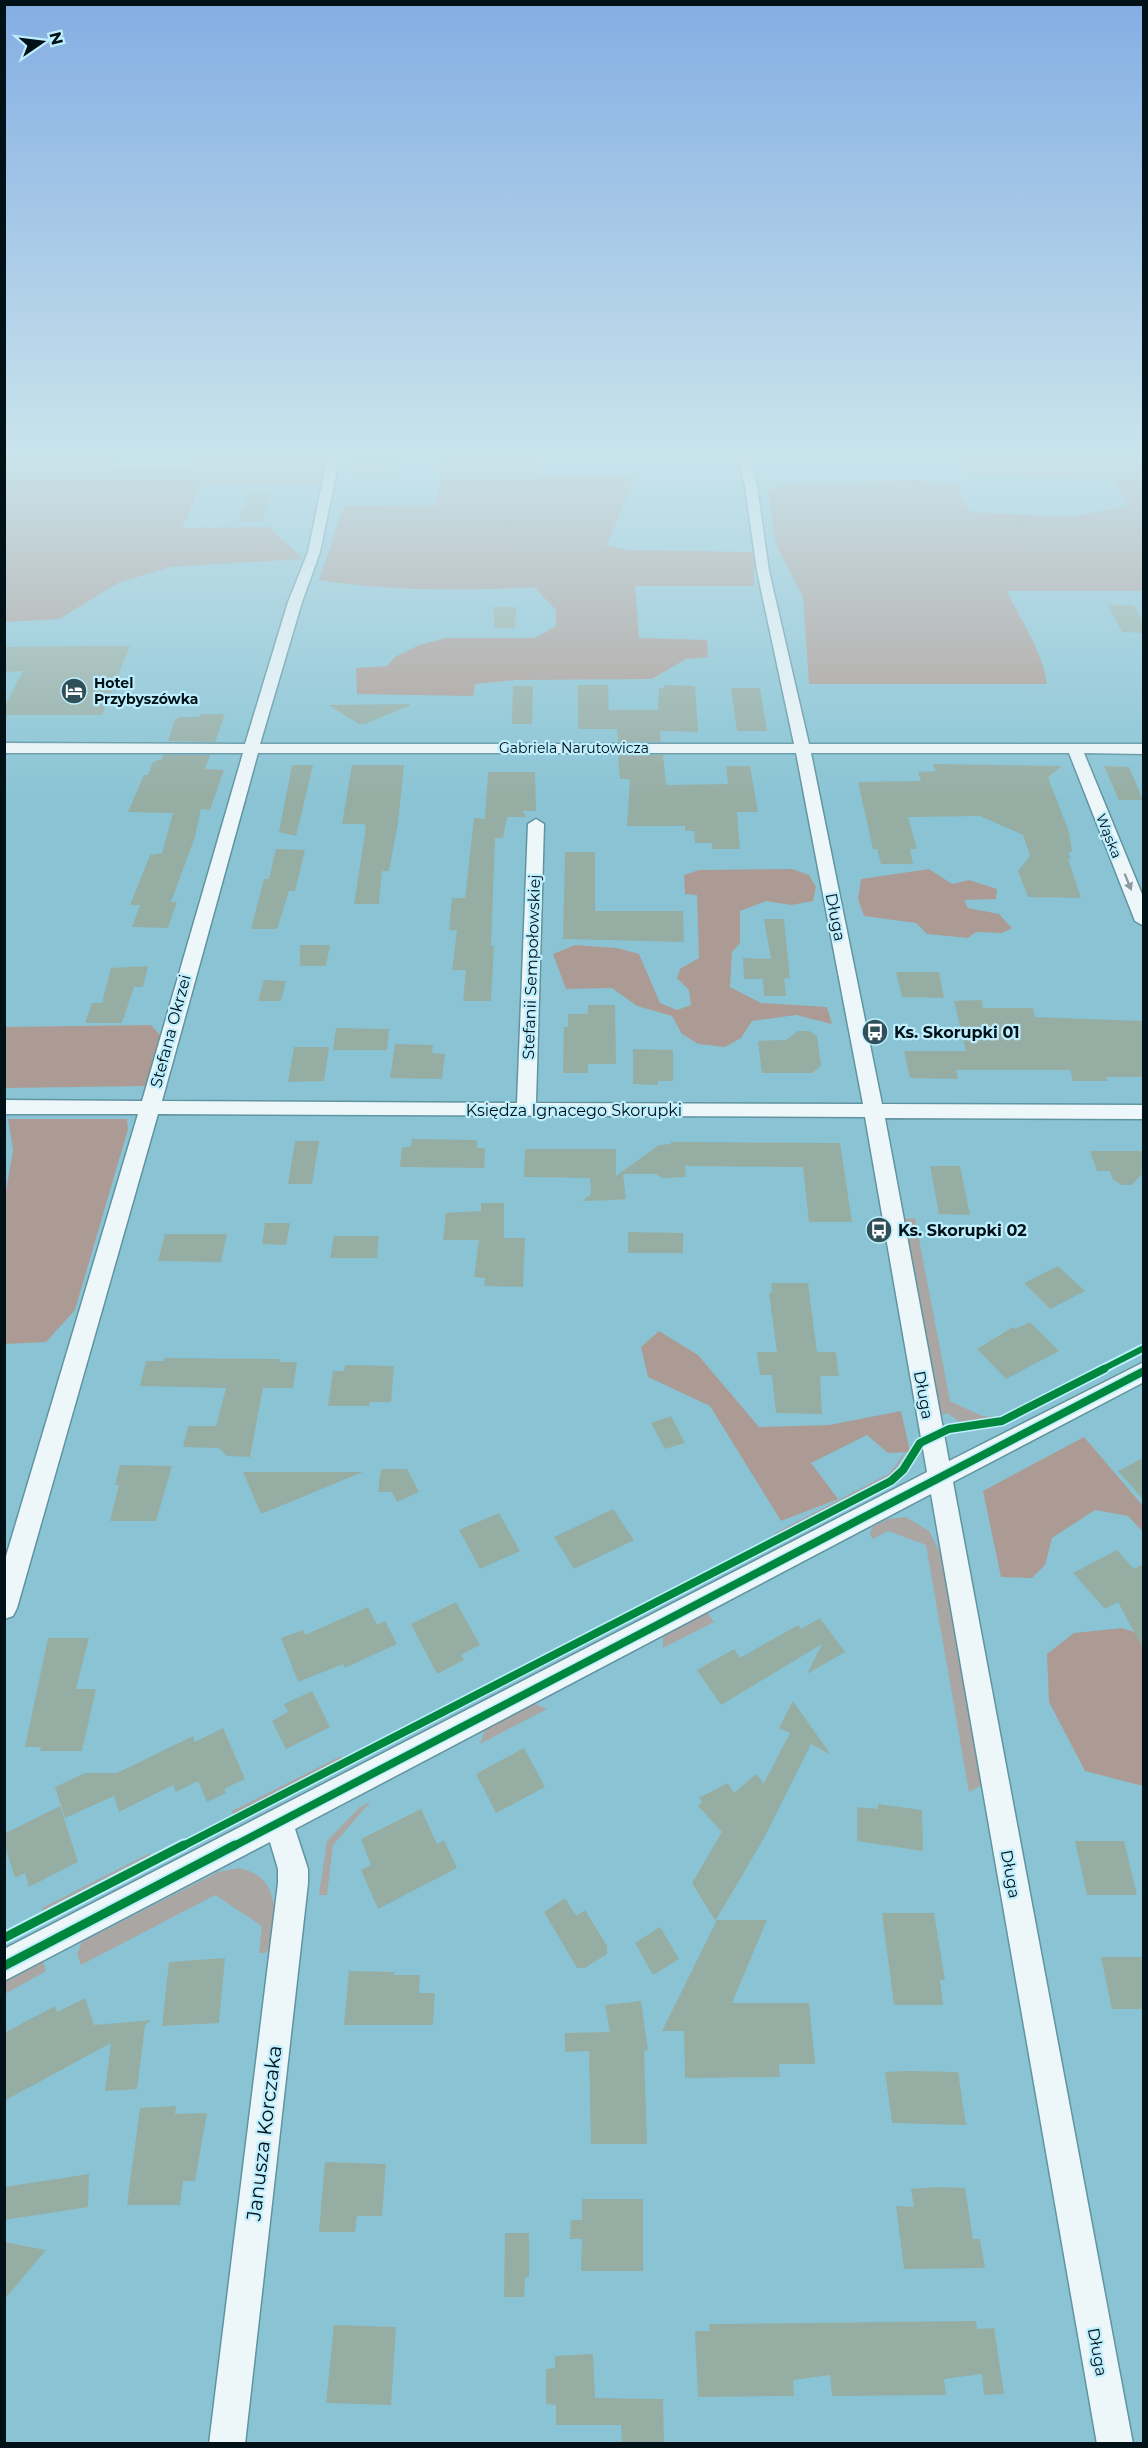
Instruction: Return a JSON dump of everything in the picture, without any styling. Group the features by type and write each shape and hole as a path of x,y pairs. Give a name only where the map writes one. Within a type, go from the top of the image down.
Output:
{"street":[{"name":"Stefana Okrzei","path":"4,1608 150,1108 202,915 295,602 307,569"},
{"name":"Długa","path":"763,569 803,749 874,1112 1115,2444"},
{"name":"Gabriela Narutowicza","path":"4,748 1143,749"},
{"name":"Wąska","path":"1075,750 1143,921"},
{"name":"Stefanii Sempołowskiej","path":"526,1110 536,824"},
{"name":"Księdza Ignacego Skorupki","path":"4,1107 1143,1113"},
{"path":"4,1966 1143,1371"},
{"name":"Janusza Korczaka","path":"227,2444 293,1883 292,1861 279,1824"}],"shaded area":[{"path":"5,569 163,569 118,583 59,619 5,622"},
{"path":"323,569 754,569 754,586 635,586 639,638 707,640 708,657 686,659 652,679 516,680 475,684 473,696 357,694 356,668 387,666 395,657 419,645 446,638 535,638 556,626 556,610 534,587 426,589 344,584 319,580"},
{"path":"789,569 1143,569 1143,591 1007,591 1036,647 1047,684 809,684 803,597"},
{"path":"792,869 809,875 816,887 813,901 791,905 766,901 740,911 740,943 732,952 730,987 761,1003 827,1007 832,1024 796,1015 752,1021 741,1038 725,1047 698,1044 682,1034 672,1016 637,1006 612,988 566,989 553,954 575,945 617,948 639,954 660,1003 677,1010 691,1005 689,990 677,978 680,969 699,958 697,895 685,894 684,875 699,870"},
{"path":"929,869 952,884 969,880 997,889 996,899 964,900 968,908 999,914 1012,928 1002,933 976,932 968,938 927,934 916,923 864,916 858,899 861,879"},
{"path":"151,1025 160,1035 146,1086 5,1088 5,1027"},
{"path":"8,1119 127,1119 128,1129 75,1310 46,1342 5,1344 4,1203 13,1150"},
{"path":"915,1218 950,1401 982,1416 1000,1417 960,1422 947,1413 940,1416 904,1219"},
{"path":"659,1331 698,1355 759,1427 829,1425 901,1411 910,1452 888,1453 867,1435 811,1463 838,1499 781,1521 710,1406 648,1377 641,1347"},
{"path":"1084,1437 1143,1506 1143,1532 1128,1516 1095,1510 1052,1538 1045,1565 1032,1578 1001,1577 983,1491"},
{"path":"909,1446 893,1474 776,1535 775,1533 890,1473"},
{"path":"906,1517 929,1531 940,1552 982,1785 969,1792 926,1545 888,1531 873,1539 870,1535 872,1527 888,1519"},
{"path":"708,1613 714,1622 663,1648 663,1636"},
{"path":"1122,1628 1143,1635 1143,1786 1085,1771 1049,1702 1047,1654 1074,1633"},
{"path":"535,1704 547,1709 480,1744 485,1730"},
{"path":"341,1756 342,1759 233,1815 232,1811"},
{"path":"371,1801 333,1845 327,1895 319,1895 327,1841 359,1808"},
{"path":"150,1853 151,1857 43,1911 42,1908"},
{"path":"239,1868 252,1872 262,1879 272,1897 275,1920 274,1945 265,1953 259,1953 262,1926 215,1895 81,1965 77,1954 82,1942 218,1872"},
{"path":"43,1962 46,1971 5,1994 5,1982"}],"building":[{"path":"1108,605 1134,605 1143,622 1143,633 1122,632"},
{"path":"494,607 516,607 515,628 494,628"},
{"path":"130,646 102,715 4,715 4,708 23,671 4,672 4,647"},
{"path":"578,685 608,685 609,710 658,710 659,688 664,688 664,685 695,686 698,732 660,731 661,742 618,742 617,729 578,729"},
{"path":"513,686 533,686 532,724 512,724"},
{"path":"731,688 760,688 767,731 737,731"},
{"path":"410,704 365,724 359,724 328,705"},
{"path":"200,714 225,714 215,742 168,741 175,720 180,717 199,717"},
{"path":"163,755 210,755 205,769 224,770 210,810 201,809 195,837 171,902 177,902 168,928 132,927 140,905 130,905 150,855 162,853 173,813 128,812 144,775 148,775 153,762 162,759"},
{"path":"618,755 663,755 666,785 728,784 726,766 750,766 758,812 737,812 740,849 712,849 712,843 695,843 694,831 685,831 685,826 627,826 630,779 620,779"},
{"path":"933,764 1062,766 1048,777 1069,832 1072,852 1068,852 1071,859 1068,859 1081,898 1028,897 1018,871 1030,856 1023,835 980,816 908,817 917,849 910,849 913,864 881,864 877,849 873,849 858,782 921,781 918,772 935,771"},
{"path":"292,765 313,765 296,836 279,832"},
{"path":"352,765 404,765 398,823 389,871 382,871 379,904 354,904 366,827 364,824 342,824"},
{"path":"1104,766 1129,767 1143,800 1119,800"},
{"path":"488,772 535,772 536,811 523,811 526,817 507,817 503,838 495,838 491,1001 463,1001 466,970 452,970 457,930 449,930 452,898 465,898 474,818 485,819"},
{"path":"276,849 305,850 295,891 289,891 277,929 251,929 264,879 269,879"},
{"path":"565,852 595,852 595,911 683,911 684,942 563,939"},
{"path":"764,919 784,919 790,978 784,979 786,996 764,996 763,979 744,979 743,958 771,959"},
{"path":"300,945 330,945 326,966 300,966"},
{"path":"148,966 143,987 134,987 122,1023 85,1023 92,1003 102,1003 111,968"},
{"path":"896,972 939,972 944,998 902,997"},
{"path":"264,980 286,981 281,1001 258,1001"},
{"path":"982,1000 983,1008 1033,1008 1035,1017 1143,1021 1143,1077 1106,1077 1108,1081 1073,1081 1070,1070 956,1070 958,1079 910,1078 904,1051 966,1051 954,1001"},
{"path":"588,1005 615,1005 616,1064 588,1064 588,1073 563,1073 564,1027 568,1027 568,1014 588,1014"},
{"path":"336,1028 389,1029 387,1050 333,1050"},
{"path":"798,1031 809,1031 817,1036 821,1066 812,1073 762,1073 758,1041 786,1040"},
{"path":"395,1044 433,1045 432,1053 445,1054 442,1079 390,1078"},
{"path":"294,1047 329,1047 324,1081 288,1082"},
{"path":"633,1049 673,1050 673,1081 658,1081 658,1085 633,1084"},
{"path":"412,1139 477,1140 477,1148 485,1148 484,1168 400,1167 402,1147 411,1147"},
{"path":"295,1141 319,1141 312,1184 288,1184"},
{"path":"671,1142 840,1143 852,1222 809,1222 803,1167 685,1166 686,1177 662,1178 656,1174 623,1174 626,1199 615,1200 582,1201 591,1194 590,1178 524,1177 525,1149 616,1149 616,1176 659,1145 671,1144"},
{"path":"1090,1151 1143,1151 1143,1173 1132,1185 1122,1185 1113,1180 1110,1171 1097,1171"},
{"path":"930,1166 960,1166 970,1215 939,1214"},
{"path":"481,1203 504,1203 504,1238 525,1238 523,1287 484,1286 485,1278 474,1277 479,1240 443,1240 446,1213 481,1211"},
{"path":"265,1223 290,1223 286,1245 262,1244"},
{"path":"628,1232 683,1233 683,1253 628,1253"},
{"path":"165,1234 227,1234 221,1262 158,1261"},
{"path":"334,1236 379,1236 377,1258 330,1258"},
{"path":"1058,1266 1085,1291 1050,1309 1024,1283"},
{"path":"771,1283 808,1283 817,1352 836,1352 839,1376 820,1376 822,1414 776,1413 772,1375 760,1375 757,1352 777,1352 769,1293 772,1293"},
{"path":"1030,1322 1059,1351 1006,1379 977,1349 1013,1327 1015,1329"},
{"path":"164,1358 280,1359 280,1362 297,1362 293,1388 263,1388 250,1457 227,1456 219,1448 183,1447 188,1426 216,1426 226,1388 140,1386 146,1361 164,1361"},
{"path":"345,1365 394,1366 391,1402 370,1402 369,1406 328,1406 333,1371 344,1371"},
{"path":"671,1416 685,1443 665,1449 651,1423"},
{"path":"1143,1458 1143,1499 1118,1471"},
{"path":"120,1465 172,1466 156,1521 110,1521 119,1485 115,1485"},
{"path":"381,1469 407,1469 419,1492 397,1502 392,1492 378,1492"},
{"path":"243,1472 363,1472 261,1514"},
{"path":"613,1509 634,1540 574,1569 554,1537"},
{"path":"499,1513 520,1551 480,1569 459,1530"},
{"path":"1117,1550 1134,1569 1143,1564 1143,1649 1118,1602 1105,1609 1073,1573"},
{"path":"456,1602 480,1645 461,1655 464,1660 437,1674 411,1624"},
{"path":"368,1607 377,1625 385,1621 397,1644 345,1668 343,1664 298,1682 281,1638 303,1630 305,1635"},
{"path":"820,1618 845,1652 807,1674 822,1644 721,1705 697,1670 734,1649 740,1658 798,1625 801,1629"},
{"path":"48,1638 89,1638 76,1689 96,1689 82,1751 40,1751 41,1747 25,1747"},
{"path":"312,1691 330,1727 286,1749 272,1721 288,1712 284,1704"},
{"path":"793,1701 831,1755 811,1744 764,1838 716,1920 767,1920 732,2003 809,2003 815,2064 779,2064 780,2077 685,2078 684,2031 662,2031 716,1922 692,1883 722,1832 698,1806 702,1802 699,1798 728,1783 734,1793 756,1774 764,1783 790,1733 779,1728"},
{"path":"223,1728 245,1779 224,1789 226,1793 207,1802 198,1781 176,1792 173,1785 119,1812 114,1796 65,1818 55,1787 85,1773 117,1773 193,1736 195,1742"},
{"path":"524,1748 545,1787 496,1813 476,1774"},
{"path":"878,1804 922,1810 923,1851 857,1841 857,1807 878,1809"},
{"path":"60,1806 78,1862 29,1887 25,1873 15,1878 4,1843 4,1834"},
{"path":"421,1809 437,1844 444,1840 457,1868 378,1909 361,1870 371,1865 361,1839"},
{"path":"1075,1841 1124,1841 1137,1895 1087,1895"},
{"path":"565,1898 576,1916 585,1910 607,1946 607,1954 585,1968 577,1968 544,1912"},
{"path":"882,1913 934,1913 945,1980 940,1980 943,2005 894,2005"},
{"path":"660,1927 679,1959 653,1975 635,1943"},
{"path":"1101,1957 1143,1957 1143,2009 1112,2009"},
{"path":"225,1958 219,2023 162,2026 169,1962"},
{"path":"349,1971 420,1975 419,1993 435,1993 433,2025 344,2025"},
{"path":"85,1998 94,2025 152,2020 145,2025 137,2089 105,2091 111,2043 4,2101 4,2033 55,2006 57,2012"},
{"path":"641,2001 648,2050 644,2051 647,2144 591,2144 589,2051 565,2052 565,2033 610,2032 605,2005"},
{"path":"885,2072 958,2072 966,2125 892,2123"},
{"path":"176,2106 175,2114 207,2113 195,2181 183,2181 180,2205 127,2205 140,2108"},
{"path":"325,2162 386,2164 382,2216 357,2216 355,2232 319,2232"},
{"path":"89,2174 88,2207 4,2220 4,2187"},
{"path":"965,2188 973,2239 980,2239 985,2268 904,2269 896,2206 914,2207 911,2189"},
{"path":"582,2199 643,2199 643,2271 581,2271 582,2239 570,2239 571,2220 582,2220"},
{"path":"505,2233 529,2233 529,2277 525,2277 524,2297 504,2297"},
{"path":"4,2242 46,2250 4,2300"},
{"path":"976,2321 977,2329 994,2328 1004,2394 984,2395 982,2374 944,2379 946,2395 832,2396 830,2375 793,2380 794,2396 698,2397 695,2331 710,2331 709,2324"},
{"path":"334,2325 396,2327 391,2405 326,2403"},
{"path":"593,2354 595,2398 663,2399 664,2444 622,2444 621,2425 556,2425 556,2405 546,2404 546,2369 555,2368 555,2356"}],"cycle path":[{"path":"4,1938 891,1481 903,1470 920,1443 949,1429 1002,1421 1144,1348"},
{"path":"4,1966 1144,1371"}],"place":[{"name":"Hotel Przybyszówka","path":"74,691"},
{"name":"Ks. Skorupki 01","path":"875,1032"},
{"name":"Ks. Skorupki 02","path":"879,1230"}]}
